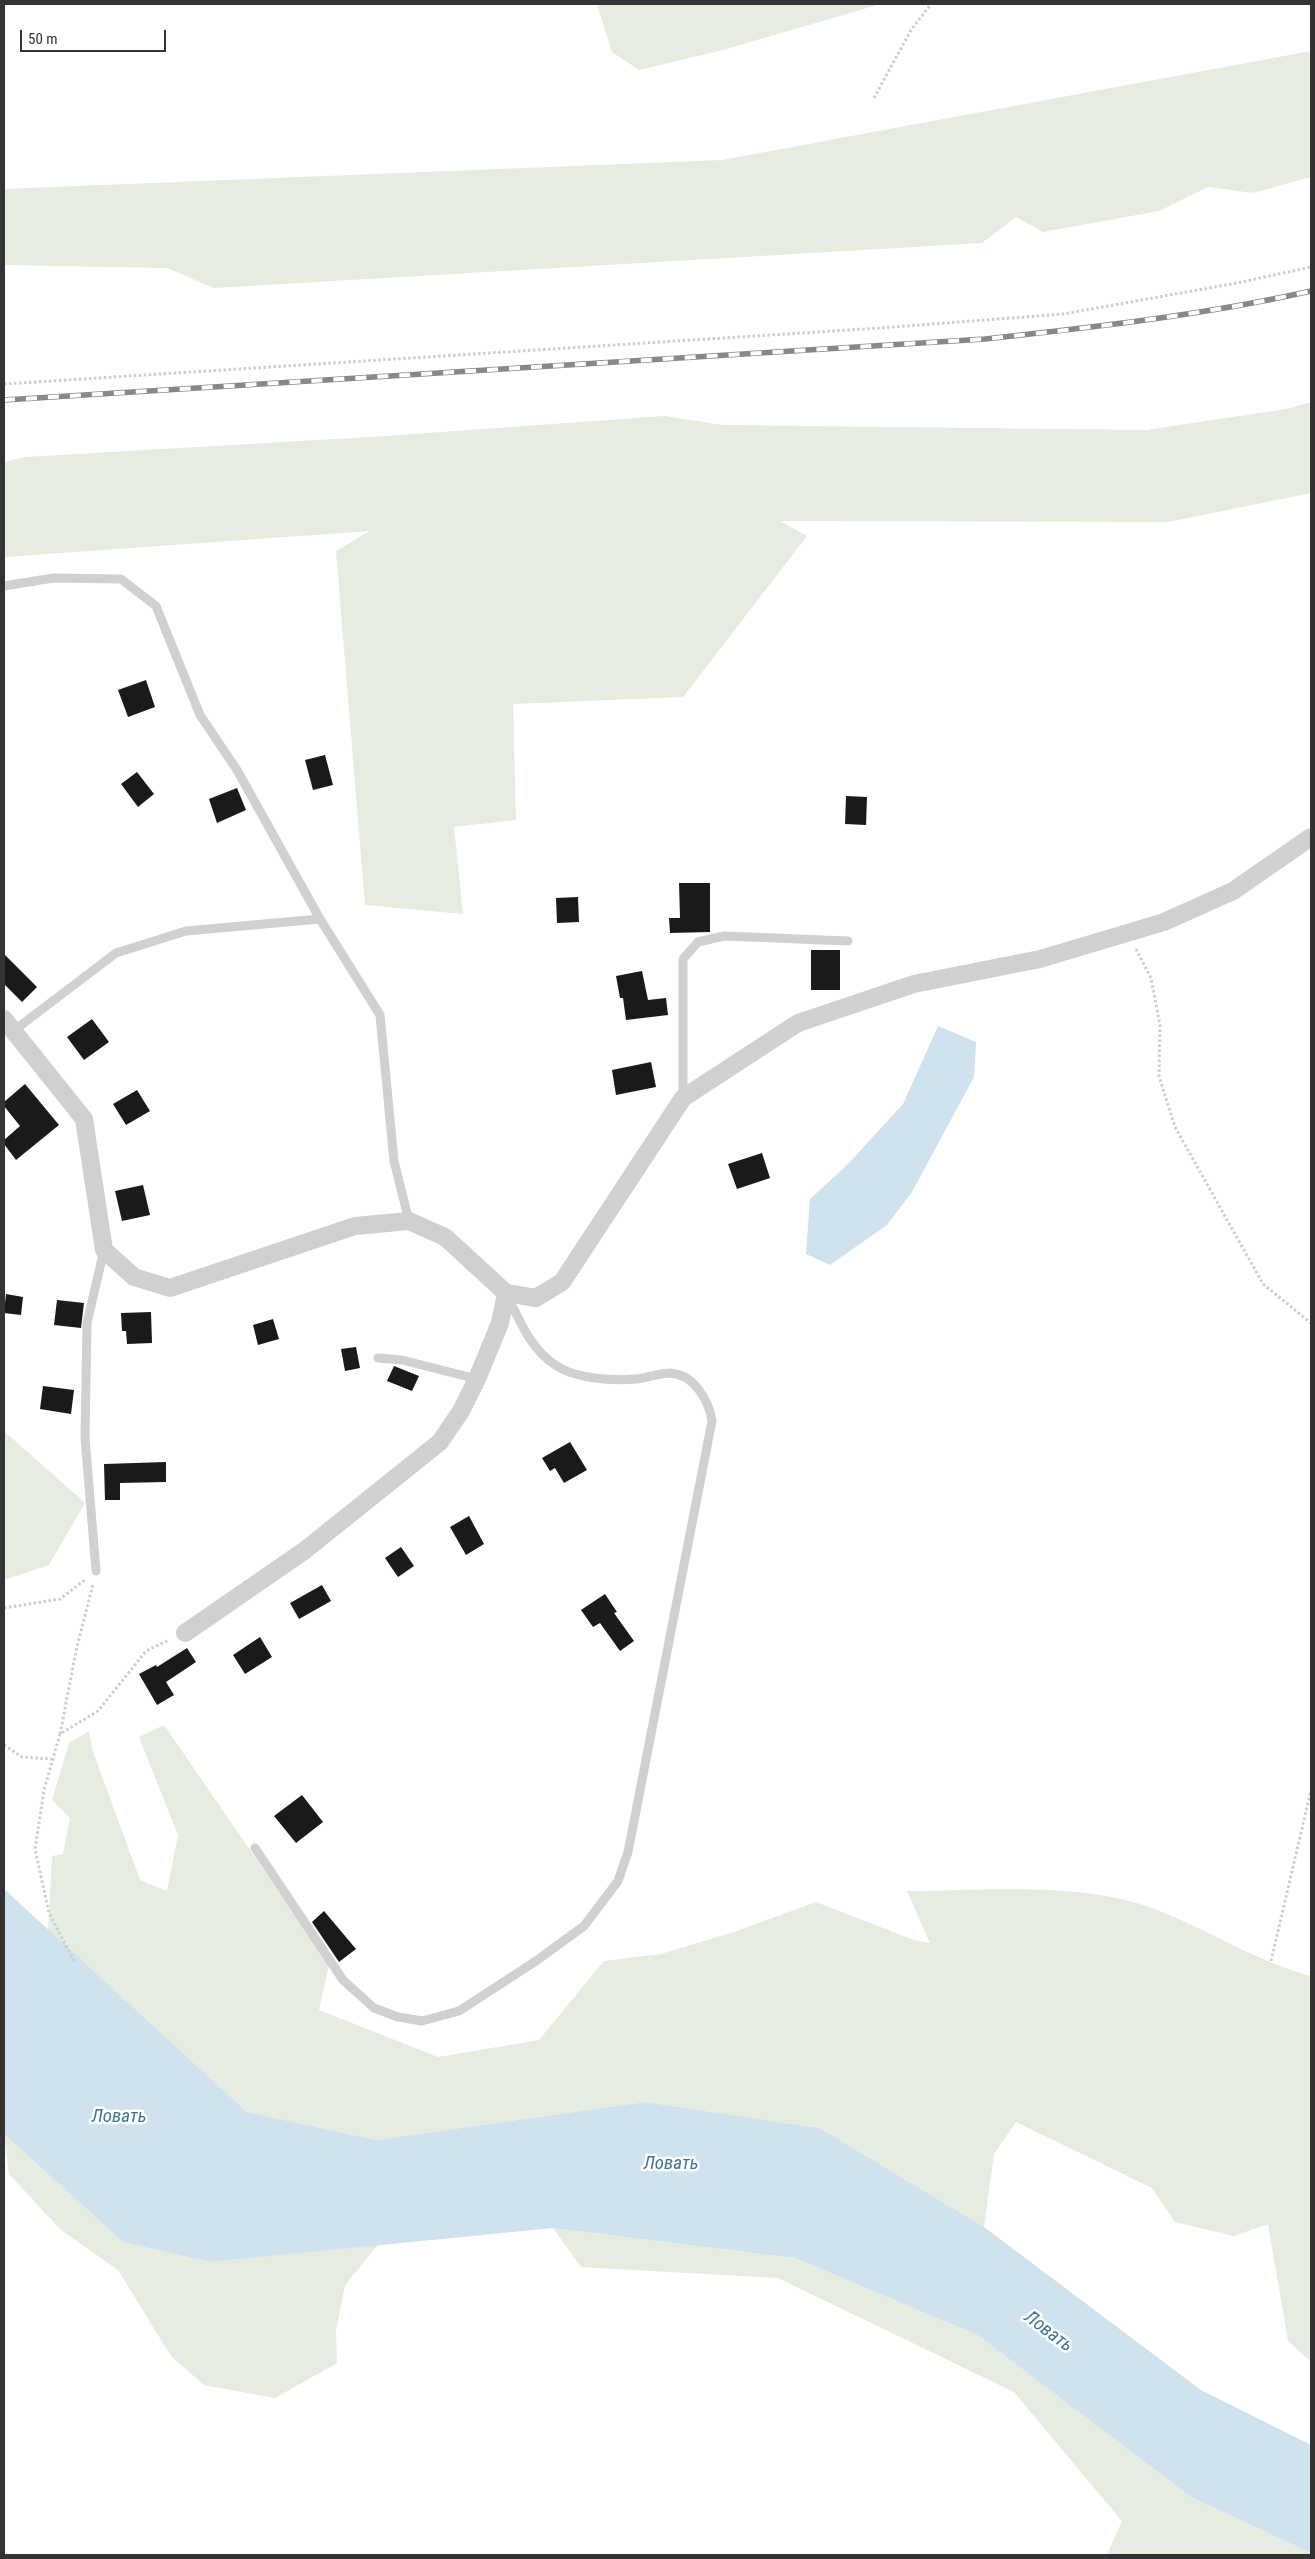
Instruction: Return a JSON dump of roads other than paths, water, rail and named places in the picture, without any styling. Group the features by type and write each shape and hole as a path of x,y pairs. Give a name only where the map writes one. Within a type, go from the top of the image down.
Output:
{"street":[{"path":"8,1025 84,1120 104,1250 134,1277 170,1288 355,1226 409,1222 445,1237 506,1293 536,1298 562,1282 683,1098 798,1023 914,984 1040,959 1164,922 1233,891 1311,837"},
{"path":"185,1633 304,1551 440,1442 461,1411 477,1379 500,1323 506,1293"}],"lane":[{"path":"4,586 53,578 121,579 156,606 200,715 237,770 320,919 380,1015 394,1161 409,1222"},
{"path":"8,1025 116,953 186,931 320,919"},
{"path":"683,1098 683,959 698,942 724,936 848,941"},
{"path":"96,1571 85,1438 86,1323 104,1250"},
{"path":"255,1848 343,1980 374,2008 398,2017 422,2021 459,2011 536,1961 584,1926 618,1881 628,1852 703,1479 712,1421 709,1404 689,1380 671,1373 635,1379 592,1378 554,1365 530,1340 506,1293"},
{"path":"378,1358 402,1360 477,1379"}],"water":[{"path":"938,1026 976,1042 974,1077 912,1192 887,1225 830,1265 806,1254 810,1199 848,1164 903,1104"},
{"name":"Ловать","path":"4,1889 247,2112 376,2140 645,2102 820,2128 984,2227 1201,2390 1311,2445 1311,2553 1191,2497 978,2335 795,2258 553,2228 210,2262 123,2242 4,2134"}],"railway":[{"path":"4,400 985,339 1190,314 1311,291"}]}
